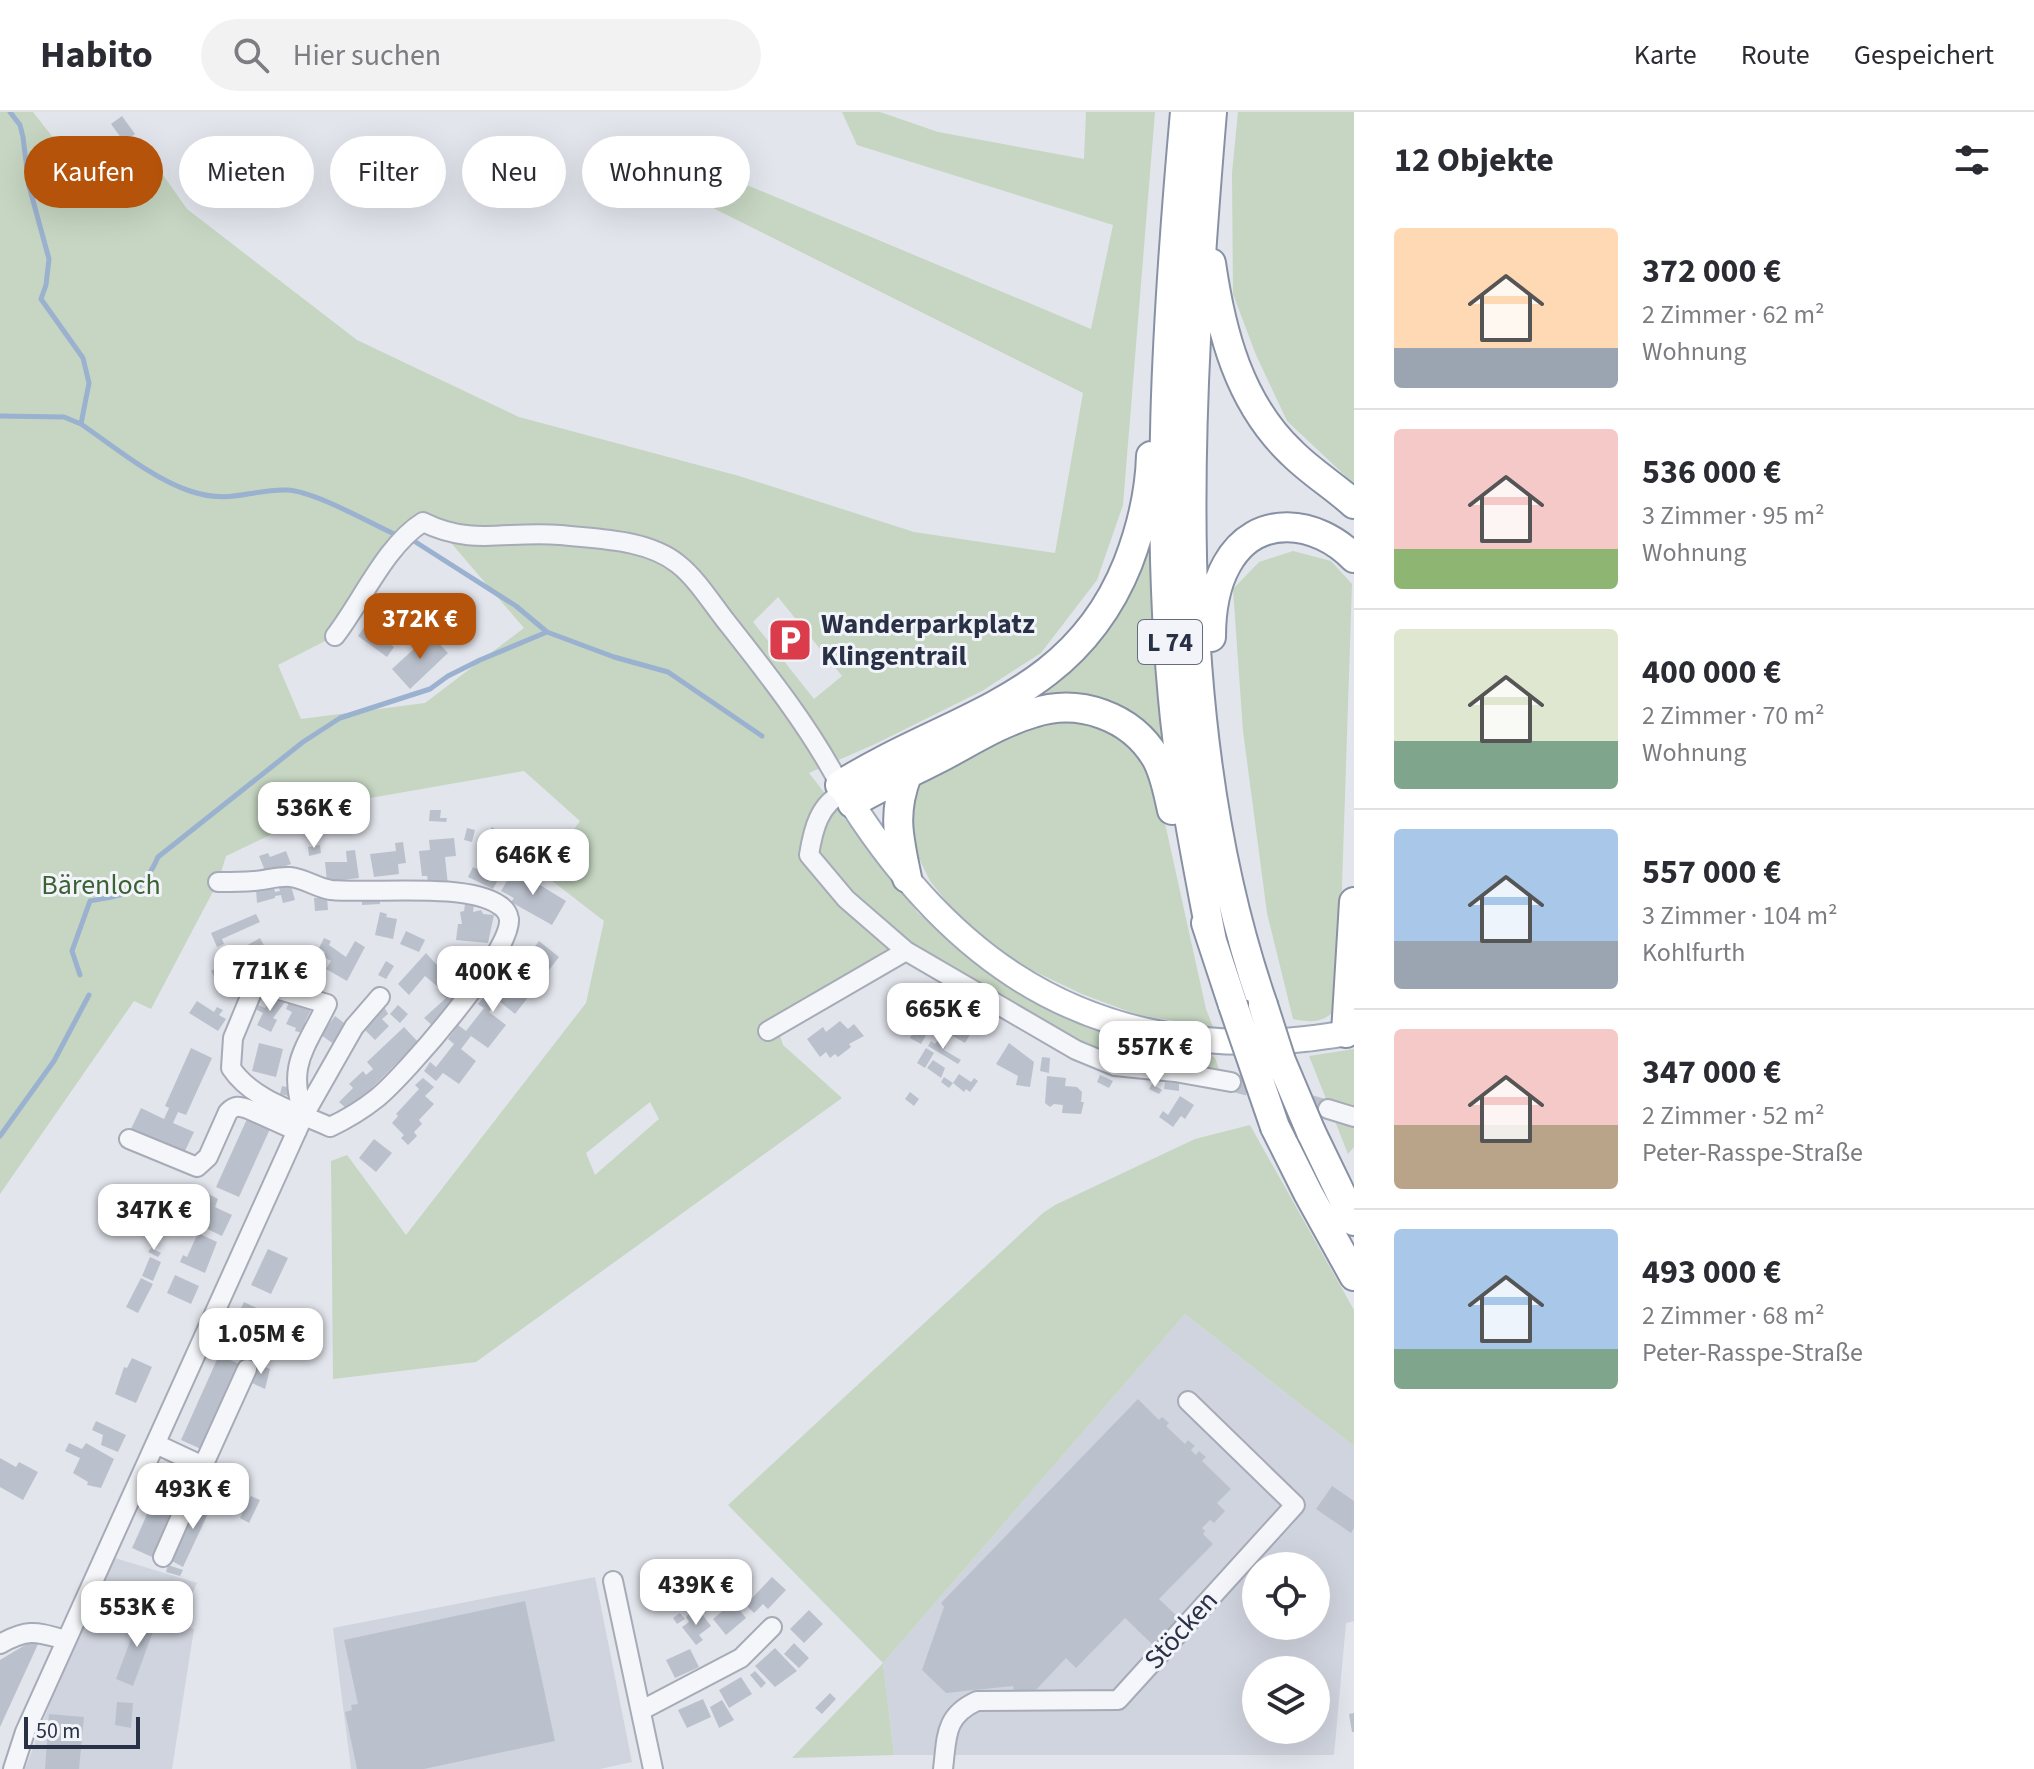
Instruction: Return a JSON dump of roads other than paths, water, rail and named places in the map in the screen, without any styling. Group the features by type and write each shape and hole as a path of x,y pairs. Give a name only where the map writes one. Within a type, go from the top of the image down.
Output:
{"highway":[{"name":"L 74","path":"1185,112 1170,341 1166,468 1170,656 1187,804 1212,941"},
{"name":"L 74","path":"1212,112 1192,469 1200,692 1220,843 1240,929 1281,1061 1354,1221"},
{"name":"L 74","path":"1204,212 1214,281 1232,359 1242,384 1281,442 1354,504"},
{"name":"L 74","path":"845,793 1034,682 1079,644 1098,620 1122,577 1141,522 1151,468 1154,405 1170,341"},
{"name":"L 74","path":"1200,692 1211,651 1215,594 1227,564 1238,549 1267,531 1284,527 1305,528 1327,535 1354,558"},
{"name":"L 74","path":"845,793 907,775 1006,723 1050,708 1087,709 1120,722 1140,738 1157,760 1168,790 1181,849 1275,1127 1354,1276"},
{"path":"907,775 897,812 897,826 907,878"},
{"path":"1350,1033 1354,902"}],"main road":[{"path":"845,793 907,878 950,926 986,958 1028,985 1091,1014 1148,1030 1207,1041 1260,1042 1350,1033"}],"street":[{"path":"335,636 396,546 410,530 423,522 472,538 540,533 603,539 649,549 677,563 707,597 815,743 845,793 824,807 812,836 809,855 846,899 906,951 1076,1050 1115,1066 1231,1082"},
{"path":"129,1139 197,1167 208,1157 233,1107 330,1127 353,1116 379,1097 451,1018 478,983 508,927 507,914 502,906 472,896 409,890 325,889 292,877 218,882"},
{"path":"768,1031 906,951"},
{"path":"280,990 330,995 295,1074 301,1123"},
{"path":"252,992 233,1038 231,1068 249,1086 301,1123"},
{"path":"13,1769 25,1732 66,1640 301,1123 354,1027 380,997"},
{"path":"1328,1109 1354,1117"},
{"path":"163,1557 247,1369"},
{"name":"Stöcken","path":"943,1769 950,1722 964,1707 977,1701 1118,1700 1295,1505 1188,1401"},
{"path":"156,1444 237,1499"},
{"path":"613,1581 653,1769"},
{"path":"642,1710 741,1658 772,1627"},
{"path":"0,1644 31,1631 66,1640"}],"waterway":[{"path":"10,112 20,125 29,186 49,259 41,299 83,358 89,383 81,424 148,470 190,491 218,497 274,490 298,492 326,501 394,534"},
{"path":"0,416 64,417 81,424"},
{"path":"414,541 516,606 547,632"},
{"path":"80,975 72,951 90,901 124,894 139,885 158,857 303,742 340,718 430,689 480,660 547,632 614,657 668,672 762,736"},
{"path":"0,1136 54,1061 89,995"}],"tunnel":[{"path":"1231,1082 1328,1109"}],"place":[{"name":"Wanderparkplatz Klingentrail","path":"790,640"}],"park label":[{"name":"Bärenloch","path":"101,885"}]}
